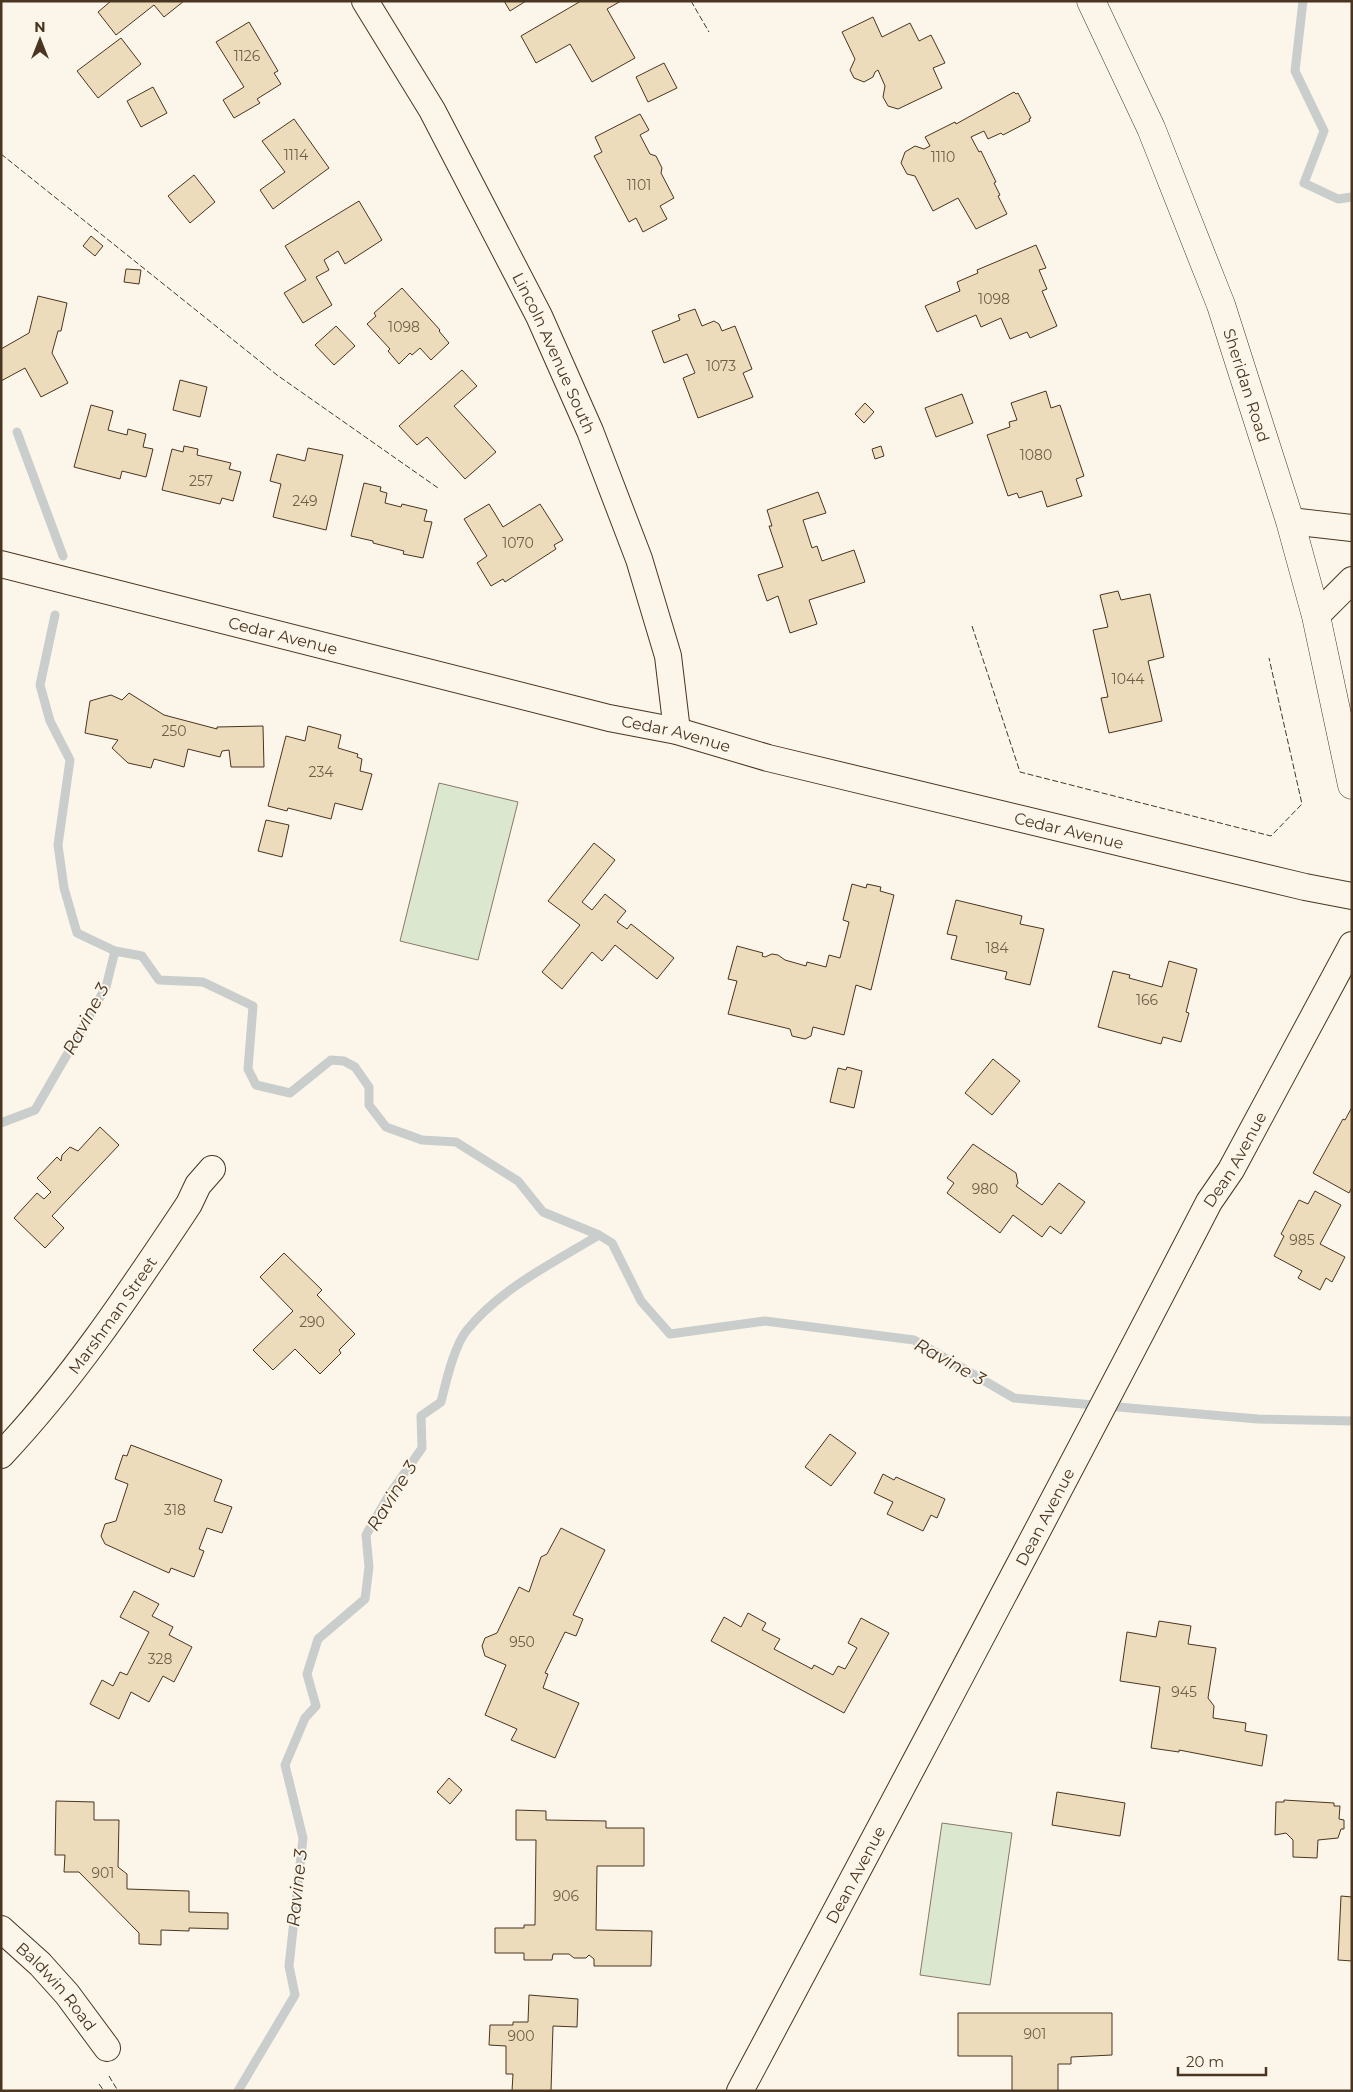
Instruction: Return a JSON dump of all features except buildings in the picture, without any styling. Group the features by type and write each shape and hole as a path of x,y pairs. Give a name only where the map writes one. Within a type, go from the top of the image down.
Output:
{"street":[{"name":"Lincoln Avenue South","path":"365,1 432,110 539,316 590,431 639,559 668,656 677,731"},
{"name":"Sheridan Road","path":"1091,1 1151,128 1221,305 1290,521 1316,616 1352,785"},
{"path":"1290,521 1352,528"},
{"name":"Cedar Avenue","path":"1,564 609,718 677,731 768,758 1305,887 1352,896"},
{"path":"1316,616 1352,580"},
{"name":"Dean Avenue","path":"740,2091 1028,1551 1209,1202 1232,1170 1352,945"},
{"name":"Marshman Street","path":"1,1455 28,1426 114,1316 188,1204 198,1185 212,1169"},
{"name":"Baldwin Road","path":"1,1930 40,1964 67,1994 107,2048"}],"green space":[{"path":"439,783 518,802 478,960 400,941"},
{"path":"942,1823 1012,1833 990,1985 920,1975"}],"waterway":[{"path":"1303,1 1295,71 1324,131 1304,183 1338,199 1352,197"},
{"path":"17,432 63,556"},
{"path":"55,615 40,685 50,721 70,760 58,845 64,888 77,933 115,951"},
{"name":"Ravine 3","path":"1,1123 35,1110 106,987 115,951 142,956 159,980 203,982 253,1006 248,1069 256,1085 290,1093 331,1060 344,1061 355,1067 369,1087 369,1105 386,1127 422,1140 456,1142 518,1181 543,1212 599,1235 612,1243 641,1301 670,1334 765,1321 914,1340 1014,1398 1258,1419 1352,1421"},
{"name":"Ravine 3","path":"238,2091 295,1995 289,1966 303,1838 285,1765 305,1718 316,1706 307,1674 318,1639 365,1599 369,1567 366,1535 389,1495 422,1448 421,1416 441,1402 454,1355 462,1337 496,1301 528,1277 599,1235"}],"fence":[{"path":"691,1 709,32"},
{"path":"1,154 277,375 438,488"},
{"path":"972,626 1020,772 1271,836 1302,804 1269,658"},
{"path":"109,2076 118,2091"},
{"path":"99,2084 104,2091"}]}
